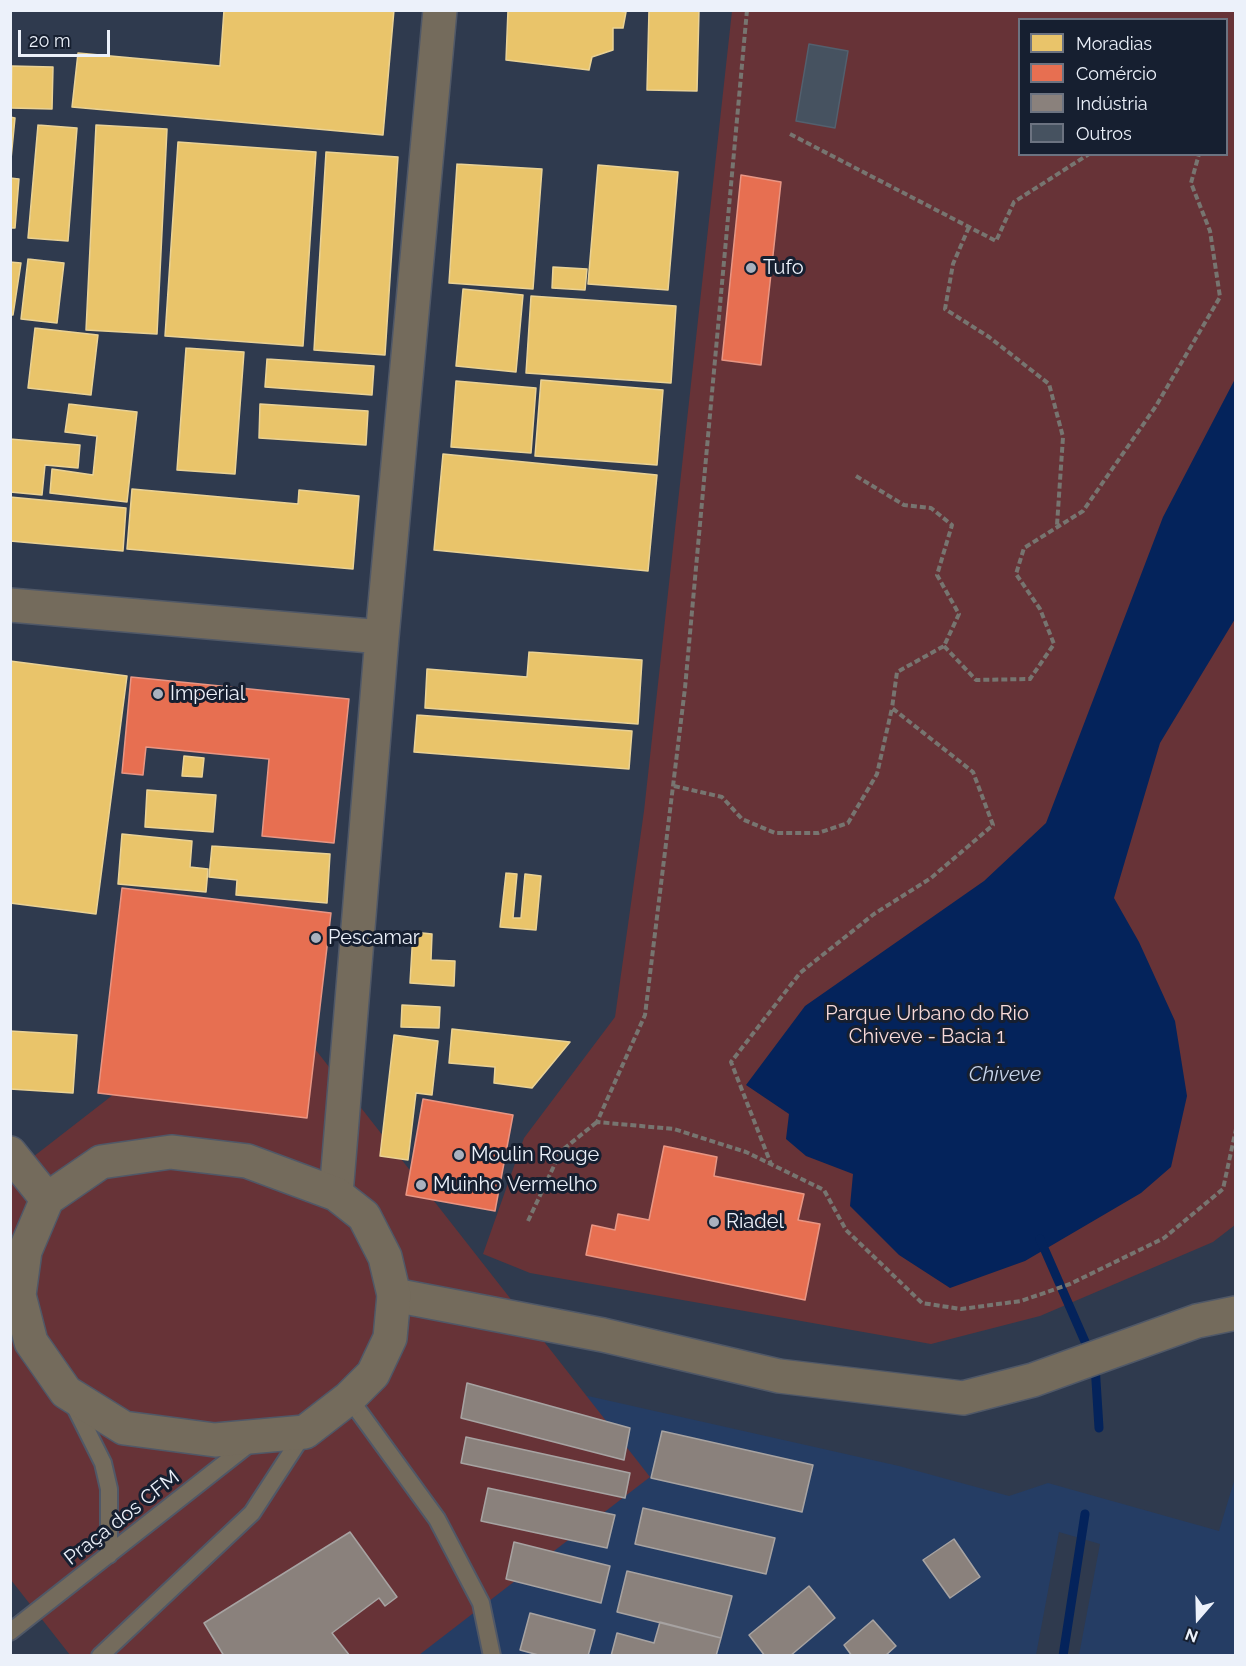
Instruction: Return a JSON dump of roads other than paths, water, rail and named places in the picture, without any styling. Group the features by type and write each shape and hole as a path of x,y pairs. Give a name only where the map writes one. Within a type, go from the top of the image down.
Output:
{"street":[{"path":"336,1194 382,637 440,10"},
{"path":"10,605 382,637"},
{"path":"171,1152 247,1161 336,1194 363,1216 385,1257 394,1295 390,1338 373,1374 349,1398 305,1432 215,1440 124,1428 66,1392 21,1330 20,1295 25,1251 47,1198 101,1162 171,1152"},
{"path":"10,1153 47,1198"},
{"path":"1197,1321 1236,1289"},
{"path":"394,1295 603,1335 779,1376 963,1398 1033,1380 1197,1321 1236,1313"}],"lane":[{"path":"66,1392 92,1436 103,1462 109,1489 109,1555"},
{"path":"349,1398 437,1519 481,1603 492,1656"},
{"path":"100,1656 252,1513 305,1432"},
{"name":"Praça dos CFM","path":"10,1632 259,1436"}],"water":[{"name":"Chiveve","path":"1235,379 1235,619 1160,743 1114,898 1139,942 1175,1021 1187,1096 1171,1167 1141,1193 1025,1261 950,1288 899,1255 850,1206 853,1174 806,1156 786,1139 789,1114 746,1085 805,1006 984,881 1046,823 1163,517"}],"waterway":[{"path":"1040,1239 1090,1353"},
{"path":"1095,1365 1099,1428"},
{"path":"1063,1656 1085,1514"}],"place":[{"name":"Tufo","path":"751,268"},
{"name":"Imperial","path":"158,694"},
{"name":"Pescamar","path":"316,938"},
{"name":"Moulin Rouge","path":"459,1155"},
{"name":"Muinho Vermelho","path":"421,1185"},
{"name":"Riadel","path":"714,1222"}],"park label":[{"name":"Parque Urbano do Rio Chiveve - Bacia 1","path":"927,1026"}]}
